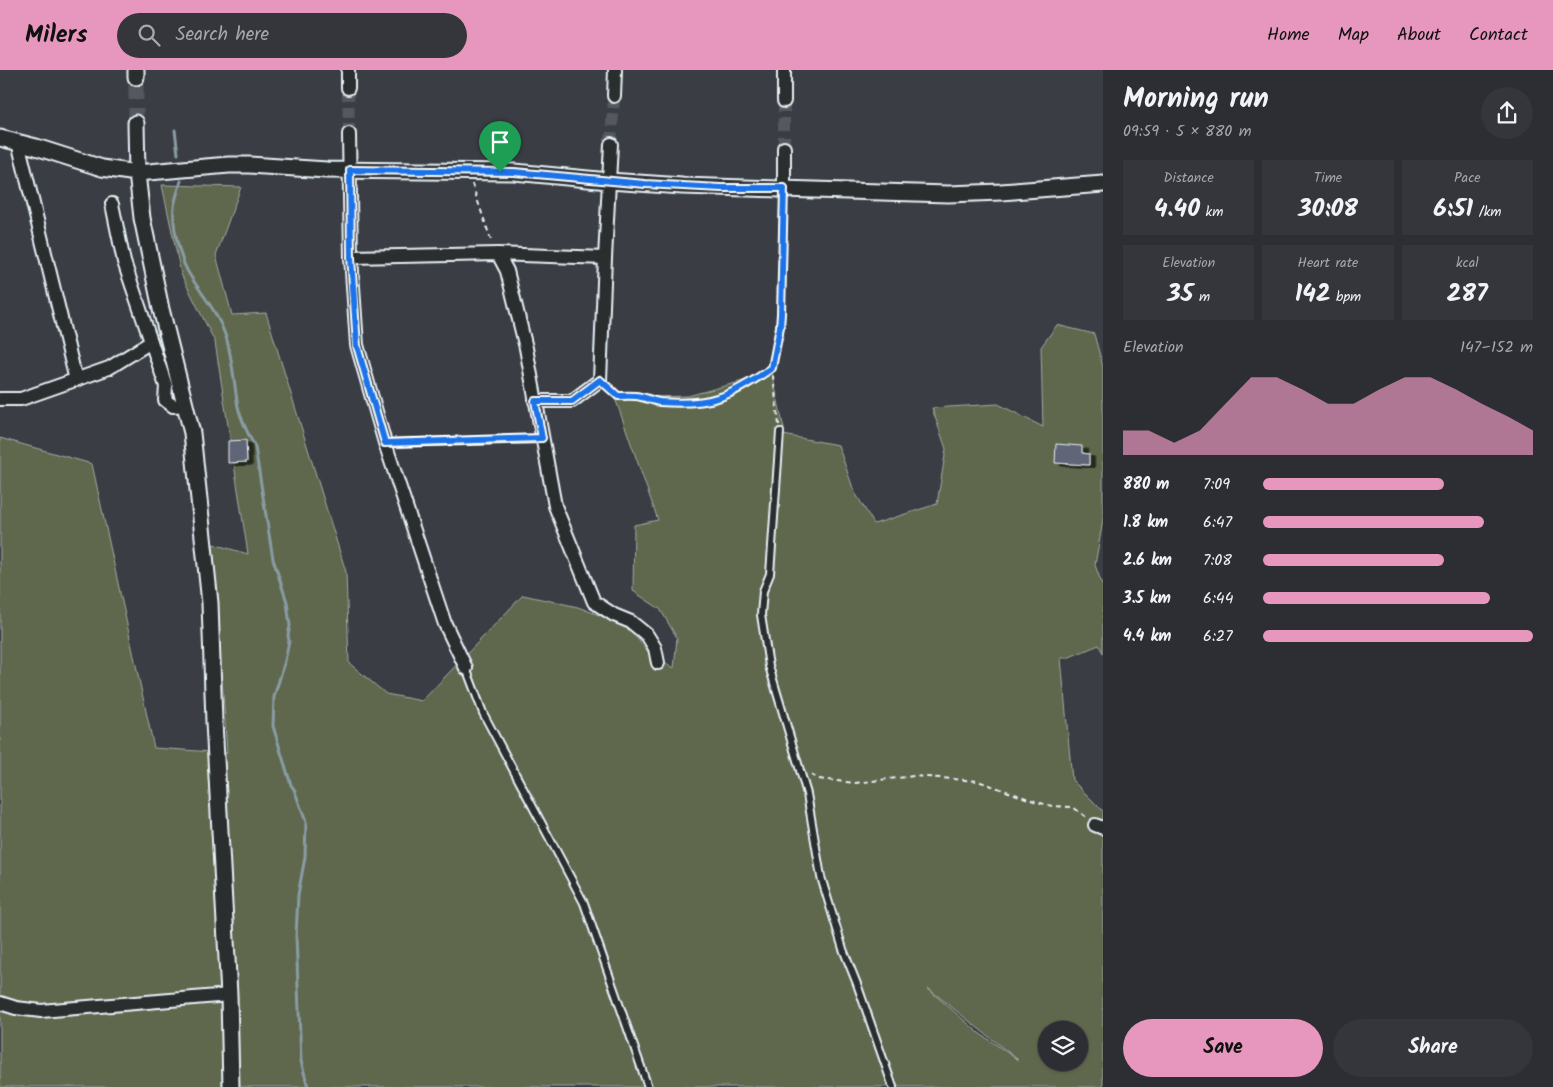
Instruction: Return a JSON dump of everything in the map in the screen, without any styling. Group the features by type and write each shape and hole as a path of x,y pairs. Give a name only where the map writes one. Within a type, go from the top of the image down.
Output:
{"street":[{"path":"348,70 348,88"},
{"path":"614,96 616,70"},
{"path":"784,70 784,101"},
{"path":"136,123 137,173 142,218 149,255 192,433 210,603 214,722 229,995 231,1087"},
{"path":"349,134 351,257 357,346 385,443 445,624 466,668"},
{"path":"0,138 102,168 137,173 229,164 350,170 529,173 609,181 711,187 948,194 1103,184"},
{"path":"18,142 76,380"},
{"path":"535,401 572,401 600,380 611,144"},
{"path":"784,148 784,188"},
{"path":"112,204 124,262 166,386 166,400 173,406 184,405"},
{"path":"351,257 498,254 605,258"},
{"path":"498,254 507,271 526,348 555,506 594,602 614,615 631,622 647,635 655,648 658,663"},
{"path":"0,399 21,399 109,368 151,342"},
{"path":"0,1003 16,1008 41,1011 229,995"}],"lane":[{"path":"780,432 770,574 763,591 761,615 769,666 807,794 821,877 843,949 893,1087"},
{"path":"385,443 542,438"},
{"path":"466,668 482,713 584,903 648,1087"}],"path":[{"path":"468,172 492,244 498,254"},
{"path":"780,432 772,368 781,314 784,188"},
{"path":"600,380 618,396 640,396 657,402 694,403 718,399 738,391 772,368"},
{"path":"800,770 818,778 855,783 914,776 978,781 1052,806 1073,806 1099,826"}],"green space":[{"path":"162,185 241,187 216,255 232,315 266,313 346,572 349,663 386,694 422,701 523,595 578,607 627,626 648,652 674,668 677,638 660,609 633,591 634,525 658,520 615,398 688,396 772,373 784,429 783,435 838,445 854,491 874,524 937,504 946,449 932,408 998,404 1043,427 1041,347 1057,325 1094,334 1103,367 1103,520 1095,565 1103,587 1103,653 1099,645 1067,658 1061,658 1072,780 1103,811 1103,1087 0,1087 0,438 92,464 154,748 227,753 213,544 248,554 215,342 181,274","holes":["929,989 1018,1060 979,1033"]}],"building":[{"path":"246,440 247,462 228,463 228,441"},
{"path":"1056,444 1082,446 1082,453 1089,454 1089,465 1055,463"}],"waterway":[{"path":"175,130 178,154"},
{"path":"181,181 174,207 174,224 178,243 187,270 215,313 226,337 238,407 244,425 255,447 273,559 287,602 290,626 289,641 274,697 273,726 291,785 306,822 305,857 298,895 296,936 301,1061 308,1087"}],"tunnel":[{"path":"136,77 136,123"},
{"path":"348,88 349,134"},
{"path":"611,144 614,96"},
{"path":"784,101 784,148"}],"route":[{"path":"350,170 500,172 645,184 721,188 784,188 781,314 772,368 738,391 718,399 694,403 657,402 640,396 618,396 600,380 572,401 535,401 542,438 385,443 357,346 351,257 350,170"}]}
